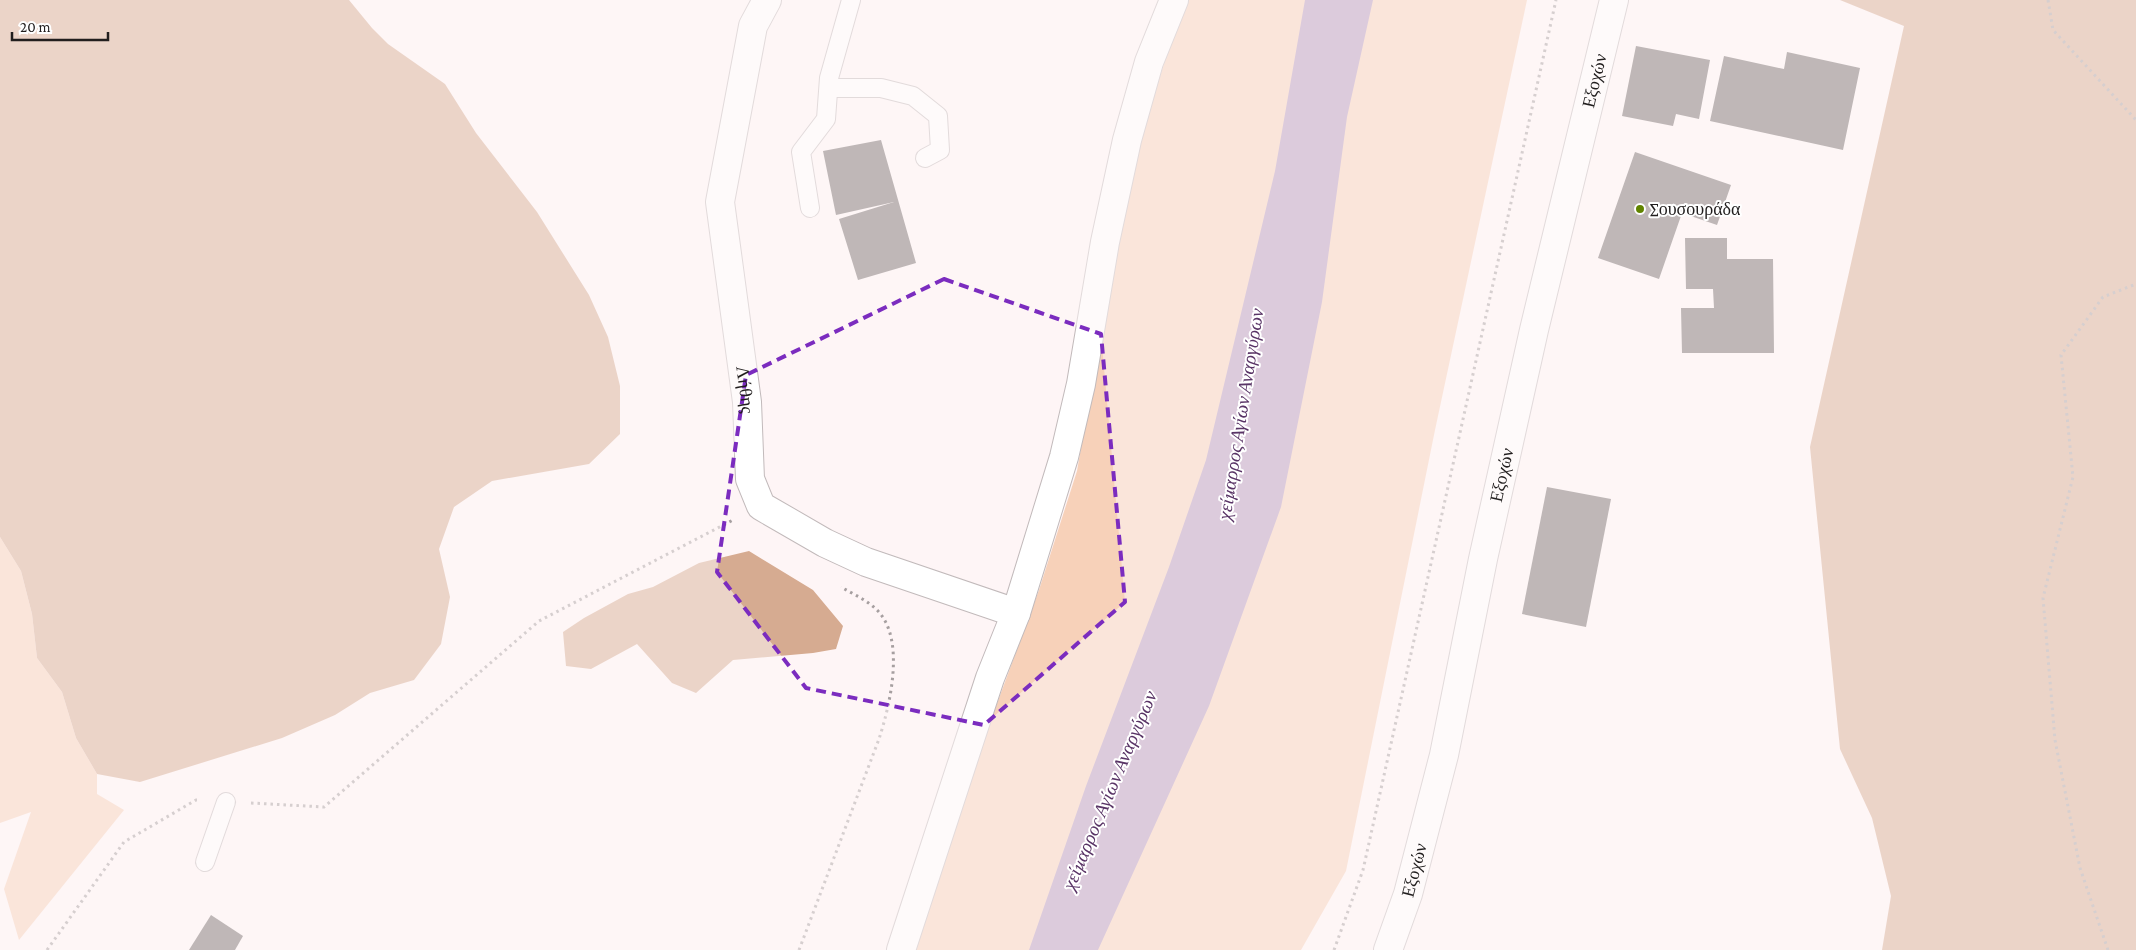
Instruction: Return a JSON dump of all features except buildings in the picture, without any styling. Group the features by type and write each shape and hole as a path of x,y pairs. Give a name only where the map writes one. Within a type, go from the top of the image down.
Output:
{"street":[{"name":"Λήθης","path":"761,506 750,479 748,402 720,202 753,26 766,0"},
{"path":"901,950 988,686 1016,613 1064,457 1081,384 1105,242 1127,140 1149,62 1174,0"},
{"name":"Εξοχών","path":"1388,950 1408,894 1444,755 1483,559 1534,330 1614,0"},
{"path":"761,506 826,544 866,562 1016,613"}],"lane":[{"path":"810,208 801,152 826,119 828,88 851,0"},
{"path":"828,88 881,88 913,96 938,116 940,150 925,158"},
{"path":"205,862 226,802"}],"path":[{"path":"1334,950 1363,870 1556,0"},
{"path":"2048,0 2053,30 2136,120"},
{"path":"2108,950 2080,868 2055,740 2044,598 2073,477 2061,355 2103,297 2136,284"},
{"path":"47,950 124,842 196,800 324,806 539,620 761,506"},
{"path":"799,950 879,740 887,714 891,682 892,637 886,622 869,603 837,584"}],"highlighted area":[{"path":"944,279 1101,334 1125,602 984,725 806,688 717,572 746,375"}],"shaded area":[{"path":"0,0 349,0 388,44 445,84 476,133 537,212 589,295 608,337 620,386 620,434 589,464 492,481 454,507 439,549 450,597 441,644 414,680 370,693 335,715 282,738 140,782 97,774 76,738 62,692 37,658 32,614 21,571 0,537"},
{"path":"1188,0 1527,0 1435,430 1346,871 1301,950 913,950 974,766 1039,590 1077,471 1113,261 1143,129 1171,42"},
{"path":"1840,0 2136,0 2136,950 1882,950 1891,896 1872,818 1840,749 1810,447 1904,26"},
{"path":"0,537 21,571 32,614 37,658 62,692 76,738 97,774 97,794 124,810 19,940 4,889 31,812 0,823"},
{"path":"749,551 813,590 843,626 836,649 813,653 733,660 696,693 672,683 637,644 591,669 566,666 563,632 584,618 628,594 653,587 699,563"}],"water":[{"name":"χείμαρρος Αγίων Αναργύρων","path":"1305,0 1373,0 1347,117 1322,302 1281,507 1209,706 1098,950 1029,950 1086,786 1169,567 1206,460 1275,171"}],"place":[{"name":"Σουσουράδα","path":"1640,209"}]}
